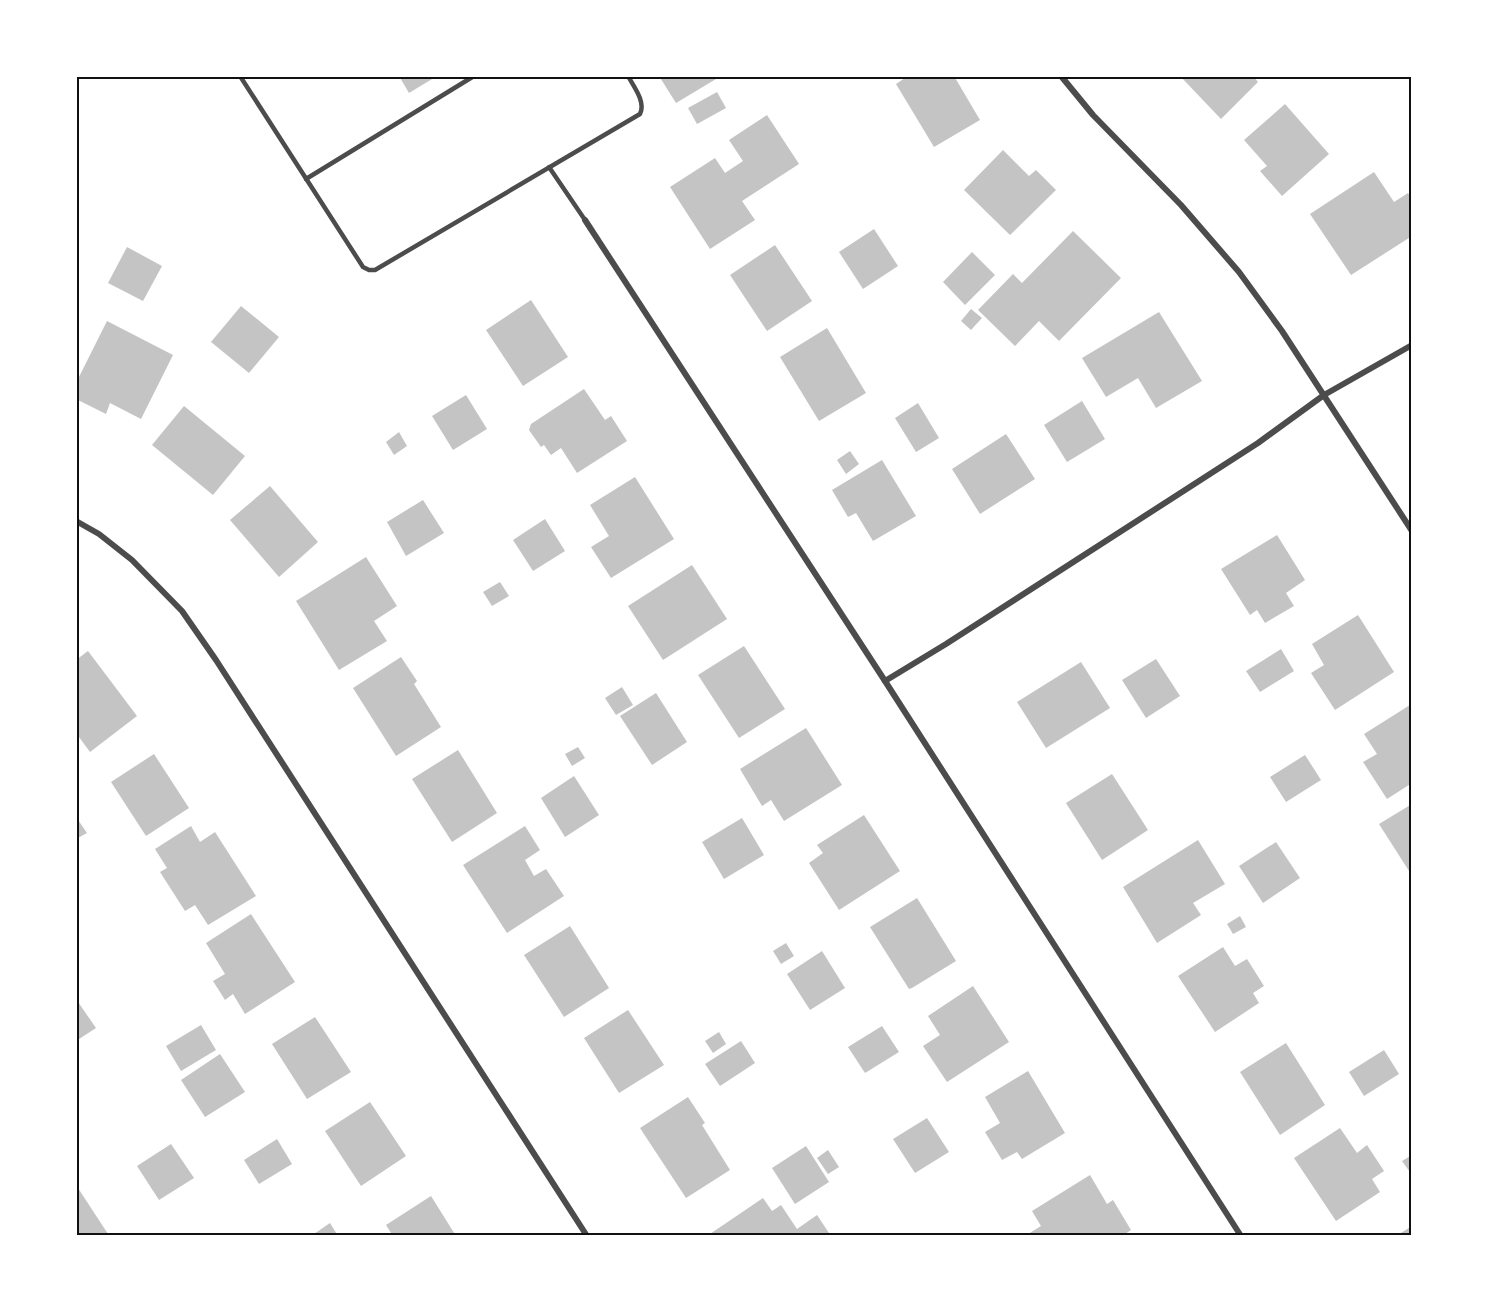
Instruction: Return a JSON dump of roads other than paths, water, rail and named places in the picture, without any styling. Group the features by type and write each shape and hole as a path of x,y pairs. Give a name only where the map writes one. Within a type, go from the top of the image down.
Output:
{"street":[{"path":"1061,76 1093,115 1180,205 1239,272 1282,331 1412,531"},
{"path":"585,220 885,681 1241,1236"},
{"path":"885,681 1258,444 1324,395 1412,345"},
{"path":"76,521 99,534 132,560 182,611 229,680 587,1236"}],"lane":[{"path":"240,76 363,267 369,270 375,270 640,114 643,109 641,101 628,76"},
{"path":"306,179 474,76"},
{"path":"549,167 585,220"}]}
